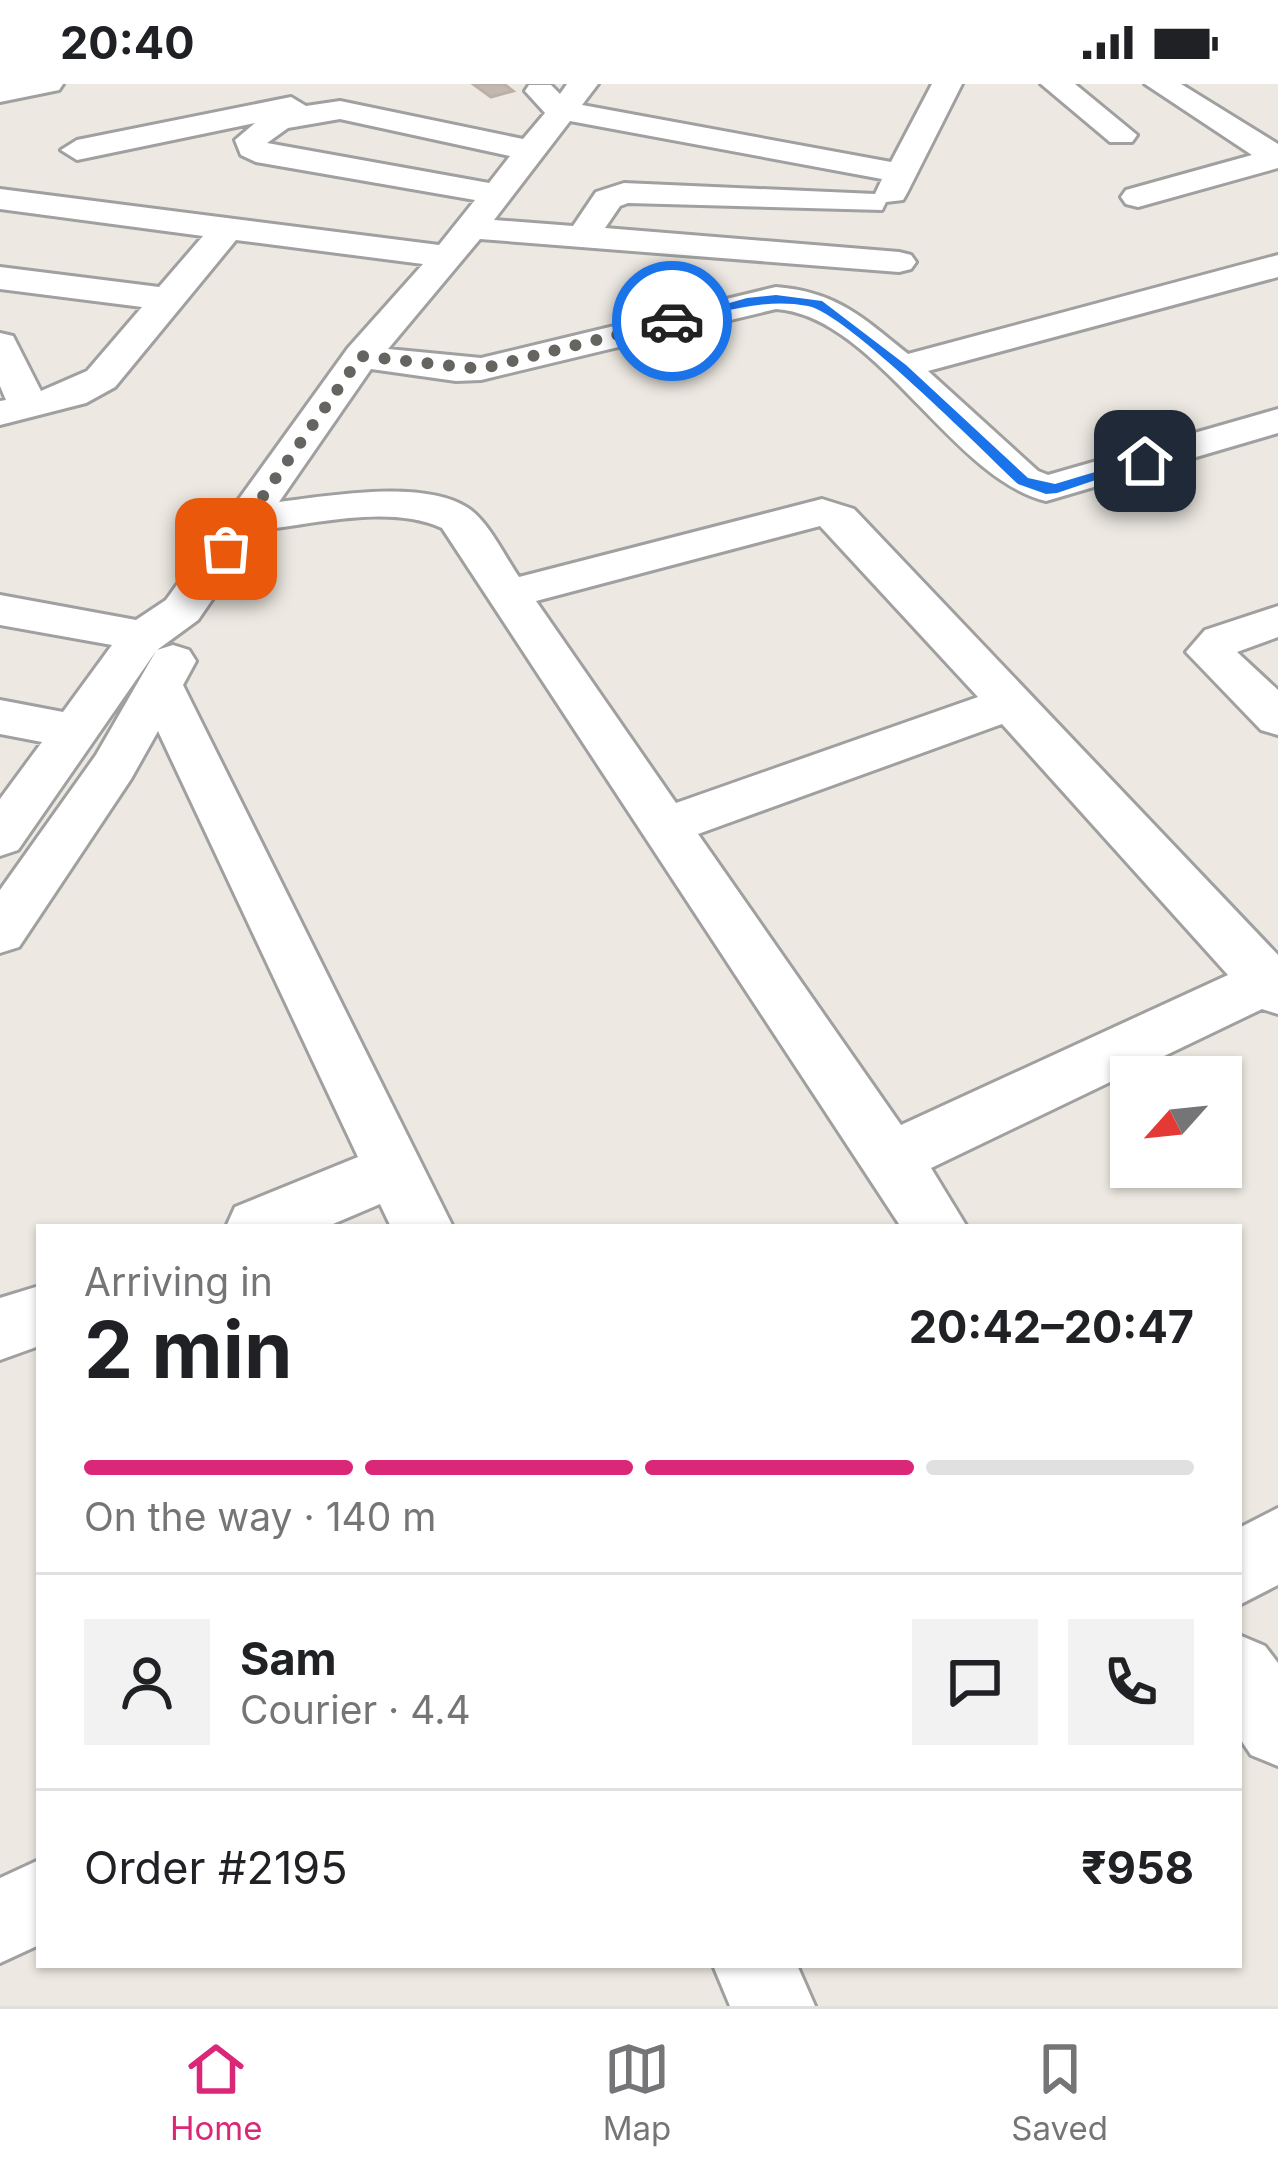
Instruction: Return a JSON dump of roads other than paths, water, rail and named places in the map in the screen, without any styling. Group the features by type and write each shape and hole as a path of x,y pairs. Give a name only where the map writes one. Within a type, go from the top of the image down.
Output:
{"street":[{"path":"0,93 48,84"},
{"path":"887,190 947,84"},
{"path":"1056,84 1121,135"},
{"path":"1160,84 1278,158"},
{"path":"77,150 378,89"},
{"path":"0,837 73,730 162,644 361,356 459,243 529,150 558,92 887,190"},
{"path":"496,194 267,155 252,148 251,140 279,120 340,110 529,150"},
{"path":"1138,197 1278,158"},
{"path":"583,237 608,199 624,194 887,190"},
{"path":"0,199 228,228 459,243 583,237 898,262"},
{"path":"0,344 15,410 72,395 101,379 228,228"},
{"path":"901,368 1278,266"},
{"path":"0,278 165,299"},
{"path":"361,356 481,369 776,298 804,300 830,310 901,368 1023,481 1046,490 1278,421"},
{"path":"248,518 392,507 444,510 457,519 934,1224"},
{"path":"510,594 831,514 848,526 1013,702 1273,986 889,1159"},
{"path":"0,610 162,644"},
{"path":"1278,621 1221,641 1209,652 1278,718"},
{"path":"0,932 113,766 162,644"},
{"path":"162,644 421,1224"},
{"path":"665,826 1013,702"},
{"path":"0,717 73,730"},
{"path":"264,1224 396,1169"},
{"path":"0,1329 36,1317"},
{"path":"1242,1567 1278,1544"},
{"path":"1242,1676 1278,1728"},
{"path":"0,1922 36,1903"},
{"path":"755,1968 773,2006"}]}
